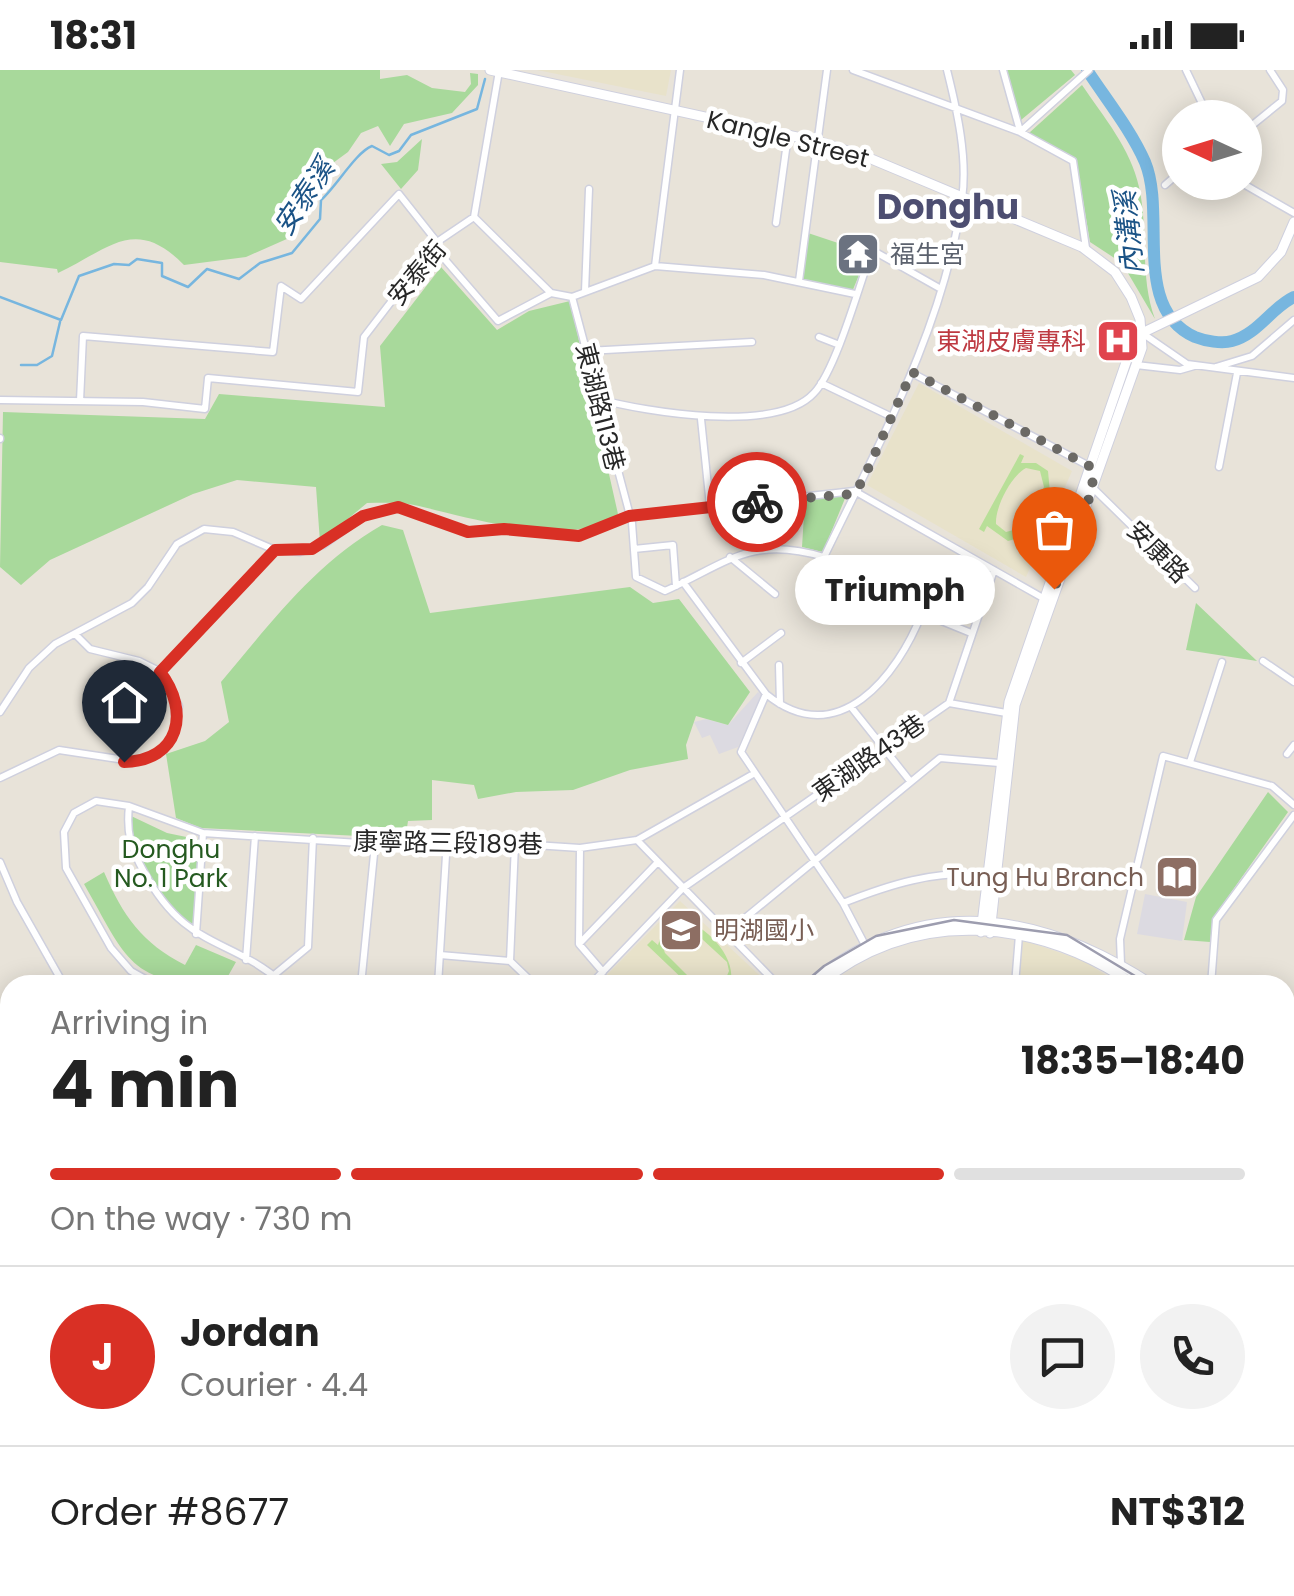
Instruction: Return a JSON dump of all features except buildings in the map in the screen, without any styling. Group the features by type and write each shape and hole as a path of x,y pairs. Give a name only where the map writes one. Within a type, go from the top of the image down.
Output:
{"street":[{"path":"654,266 680,70"},
{"path":"798,281 827,70"},
{"path":"853,70 875,73 1020,132 1073,161 1086,250"},
{"path":"824,557 912,372 943,278 962,198 956,106 946,70"},
{"path":"1003,70 1020,132"},
{"path":"1020,132 1089,70"},
{"path":"1186,70 1201,100"},
{"path":"1262,115 1284,96 1270,70"},
{"path":"495,71 474,217 552,293 572,296 654,266 798,281 855,294"},
{"name":"Kangle Street","path":"495,71 820,142 962,198 1086,250 1118,276 1131,296 1142,333"},
{"path":"776,223 788,134"},
{"path":"584,292 590,189"},
{"path":"0,400 80,401 83,336 272,352 281,286 301,298 399,194 498,321 552,293"},
{"path":"1262,195 1294,213"},
{"name":"安泰街","path":"80,401 205,409 208,378 361,390 364,337 436,245 474,217"},
{"path":"986,928 986,874 1010,713 1043,598 1133,342 1142,333 1258,277 1281,252 1294,222"},
{"path":"596,399 642,411 700,419 795,407 821,383 872,250 940,288"},
{"name":"東湖路113巷","path":"572,296 634,549"},
{"path":"1210,368 1252,356 1294,320"},
{"path":"986,928 1010,713 1136,365 1142,333"},
{"path":"1142,333 1196,366"},
{"path":"819,336 837,344"},
{"path":"587,351 752,342"},
{"path":"1136,365 1180,370 1196,366 1294,378"},
{"path":"912,372 1091,467"},
{"path":"1219,467 1237,373"},
{"path":"821,383 892,417"},
{"path":"700,419 710,506"},
{"path":"1091,467 1093,488"},
{"path":"858,487 858,494 1043,598"},
{"path":"0,712 8,694 29,668 75,633 132,603 148,587 177,544 194,533 217,528 275,550 300,552 322,545 363,516 398,507 468,532 504,529 579,536 629,516 852,494 858,487"},
{"name":"安康路","path":"1093,488 1195,588"},
{"path":"922,613 910,644 886,681 851,707 816,713 780,704 766,694 679,584 674,545 634,549 636,577 665,592 679,584 730,556 788,548 824,557 922,613 970,633"},
{"path":"160,672 275,550"},
{"path":"730,556 775,594"},
{"path":"950,703 994,570"},
{"path":"0,778 59,750 124,762 153,757 178,729 180,717 174,692 160,672 139,661 90,648 75,633"},
{"path":"741,663 781,633"},
{"path":"1263,661 1294,682"},
{"path":"1190,762 1222,662"},
{"path":"779,664 780,704"},
{"path":"0,690 8,694"},
{"path":"766,694 741,752 843,904 865,944"},
{"name":"東湖路43巷","path":"600,975 683,888 950,703 1010,713"},
{"path":"851,707 910,781"},
{"path":"1287,754 1294,745"},
{"path":"1121,964 1120,939 1163,756 1272,786 1294,805"},
{"path":"728,932 940,758 1000,763"},
{"name":"康寧路三段189巷","path":"129,806 203,833 312,837 374,844 447,840 580,848 637,840 755,773"},
{"path":"139,975 127,968 104,938 74,887 62,851 64,832 85,805 96,801 129,806 131,849 160,902 196,934 272,975"},
{"path":"1212,975 1216,920 1294,815"},
{"path":"196,934 203,833"},
{"path":"246,960 255,836"},
{"path":"275,975 308,947 312,837"},
{"path":"439,975 447,840"},
{"path":"637,840 769,975"},
{"path":"363,975 374,844"},
{"path":"510,961 515,844"},
{"path":"580,848 579,944 603,972"},
{"path":"0,862 17,902 58,975"},
{"path":"579,944 657,862"},
{"path":"843,904 896,882 935,874 986,874"},
{"path":"822,975 865,944 932,923 1077,941 1138,975"},
{"path":"832,975 858,957 902,939 926,932 986,928 1075,949 1118,975"},
{"path":"1016,975 1018,935"},
{"path":"440,955 510,961 525,975"}],"shaded area":[{"path":"537,70 671,70 666,96"},
{"path":"919,383 1072,471 1026,577 867,485"},
{"path":"758,692 762,695 738,747 719,754 710,735 702,738 694,722 706,719 728,725"},
{"path":"1145,894 1187,902 1182,941 1137,934"},
{"name":"明湖國小","path":"680,901 759,975 607,975"},
{"path":"1020,939 1084,961 1106,975 1018,975"}],"green space":[{"path":"0,70 380,70 380,79 407,75 432,88 465,92 471,84 470,73 478,74 478,85 452,113 404,124 390,146 378,126 361,133 348,152 322,171 289,238 246,257 184,265 151,242 122,241 58,273 57,269 0,262"},
{"path":"1006,70 1071,70 1075,75 1021,120"},
{"path":"1082,85 1115,133 1135,173 1142,204 1147,286 1155,319 1122,263 1090,242 1076,158 1029,133"},
{"path":"422,139 418,170 401,189 381,164 397,162"},
{"path":"808,233 868,253 852,292 801,280"},
{"path":"441,267 497,330 529,311 570,301 618,514 598,525 547,530 518,528 408,504 367,503 320,542 316,487 237,480 193,494 50,560 21,585 0,567 3,412 205,419 219,394 385,407 380,346"},
{"path":"1020,454 1024,456 1021,463 1036,463 1048,471 1050,493 1027,536 1008,541 987,526 984,532 979,529","holes":["1026,468 1040,471 1044,487 1024,527 1006,532 996,524 1005,493"]},
{"path":"846,496 823,552 802,547 805,499"},
{"path":"382,525 403,530 430,613 630,587 653,603 679,599 750,692 728,725 696,716 686,745 688,759 630,770 573,790 516,792 478,799 474,785 432,780 432,820 408,821 406,834 379,837 201,828 176,818 166,754 205,741 229,722 221,682 315,576 335,557"},
{"path":"1196,603 1257,661 1186,650"},
{"path":"1268,792 1288,812 1213,918 1210,942 1184,940 1196,897"},
{"name":"Donghu No. 1 Park","path":"129,815 167,833 201,840 195,922 189,928 164,905 146,879"},
{"path":"104,872 119,902 145,938 185,965 196,945 236,962 229,975 149,973 122,949 84,884"},
{"path":"677,920 687,921 708,934 724,953 729,964 731,975 727,975 727,962 689,927 673,927 662,945 687,975 678,975 647,945 652,940 658,945 664,926"}],"waterway":[{"name":"內溝溪","path":"1087,70 1126,126 1145,162 1151,184 1157,283 1163,305 1175,323 1195,337 1232,341 1249,333 1294,297"},
{"name":"安泰溪","path":"0,297 61,320 79,276 114,264 129,265 137,259 162,263 162,276 188,287 207,269 239,279 260,263 292,253 320,219 321,200 366,150 372,146 389,155 399,151 411,135 477,109 485,79"},
{"path":"21,365 37,365 52,356 60,322"}],"railway":[{"path":"814,975 876,936 954,920 1067,935 1133,975"}],"way so far":[{"path":"757,502 852,494 862,482 912,372 1091,467 1093,488 1054,589"}],"place":[{"name":"福生宮","path":"858,254"},
{"name":"東湖皮膚專科","path":"1118,341"},
{"name":"Triumph","path":"1054,589"},
{"name":"Tung Hu Branch","path":"1177,877"},
{"name":"明湖國小","path":"681,930"}],"district":[{"name":"Donghu","path":"948,206"}],"route":[{"path":"124,762 153,757 172,740 178,729 179,706 160,672 275,550 312,549 363,516 398,507 468,532 504,529 579,536 629,516 757,502"}]}
